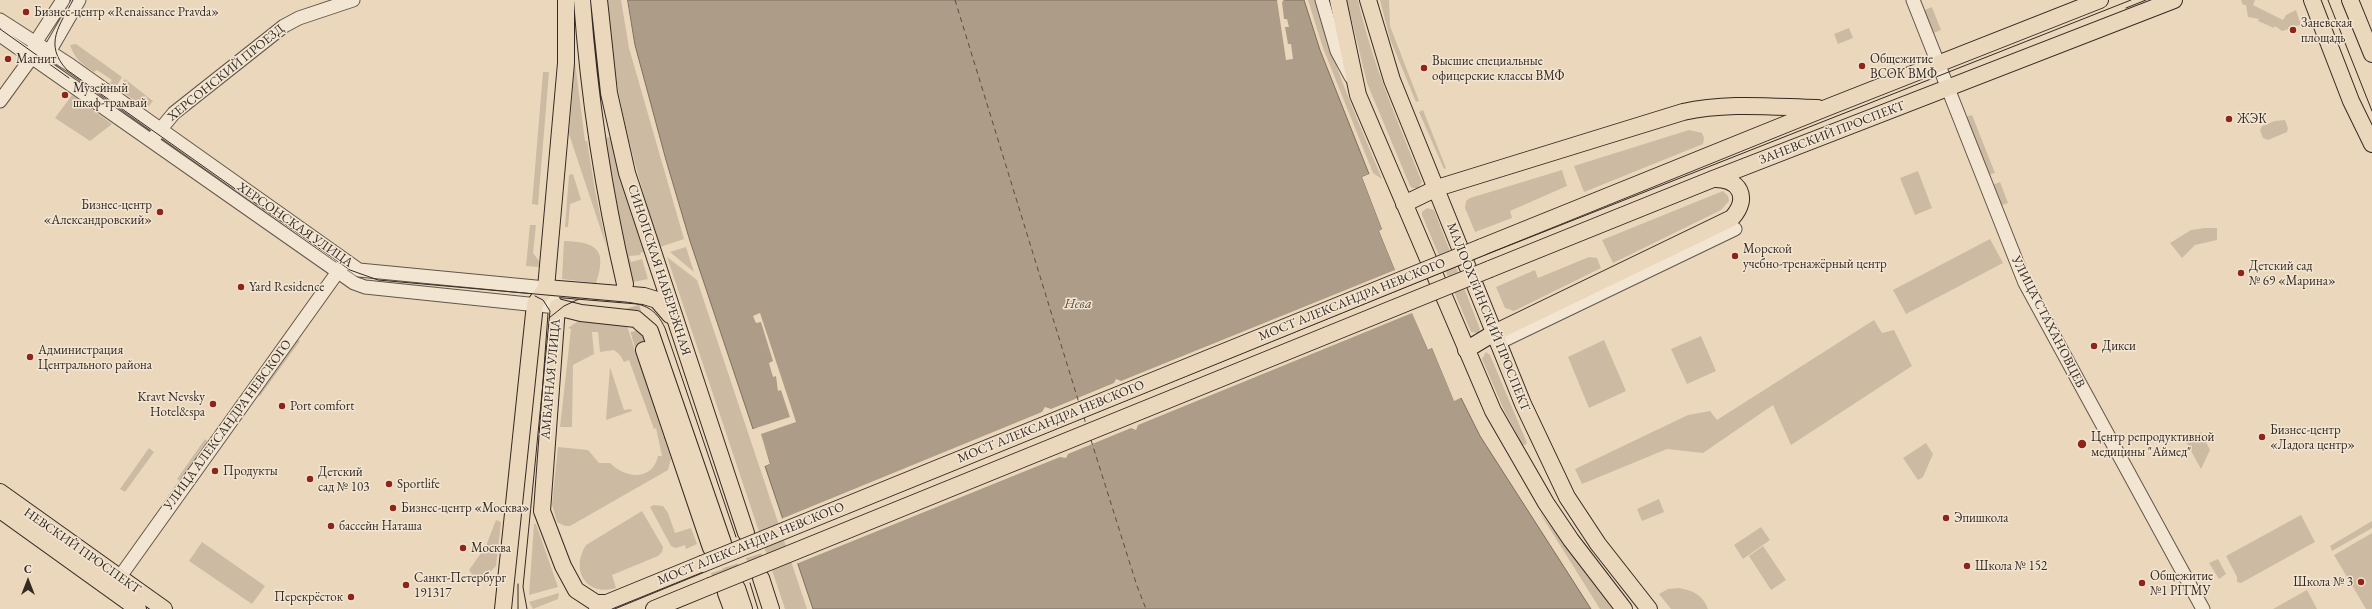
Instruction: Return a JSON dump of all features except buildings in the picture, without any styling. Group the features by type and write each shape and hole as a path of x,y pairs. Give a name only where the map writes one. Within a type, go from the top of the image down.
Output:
{"main road":[{"name":"СИНОПСКАЯ НАБЕРЕЖНАЯ","path":"582,0 596,140 610,222 625,284"},
{"name":"СИНОПСКАЯ НАБЕРЕЖНАЯ","path":"599,0 603,52 617,135 675,323 746,533"},
{"path":"1338,0 1356,89 1493,411 1519,459 1571,540 1624,609"},
{"name":"ЗАНЕВСКИЙ ПРОСПЕКТ","path":"1482,247 1826,108 2100,0"},
{"name":"ЗАНЕВСКИЙ ПРОСПЕКТ","path":"1490,269 1714,179 2174,0"},
{"path":"2312,0 2351,101 2372,144"},
{"path":"2350,0 2372,54"},
{"path":"546,288 564,84 565,1"},
{"name":"МАЛООХТИНСКИЙ ПРОСПЕКТ","path":"1369,2 1392,80 1533,428 1567,497 1598,544 1649,609"},
{"path":"1404,204 1683,112 1703,108 1826,108"},
{"path":"1466,350 1496,338 1732,218 1739,211 1742,201 1740,190 1733,182 1724,178 1714,179"},
{"name":"МОСТ АЛЕКСАНДРА НЕВСКОГО","path":"591,609 1482,247"},
{"name":"МОСТ АЛЕКСАНДРА НЕВСКОГО","path":"654,609 1490,269"},
{"name":"ХЕРСОНСКАЯ УЛИЦА","path":"546,288 644,296 657,300 666,308 675,323"},
{"name":"АМБАРНАЯ УЛИЦА","path":"503,609 535,304 546,288"},
{"name":"ХЕРСОНСКАЯ УЛИЦА","path":"557,307 581,313 636,319 645,325 650,346"},
{"name":"АМБАРНАЯ УЛИЦА","path":"557,307 542,511 563,566 576,590 596,603 606,603"},
{"name":"СИНОПСКАЯ НАБЕРЕЖНАЯ","path":"650,346 717,545"},
{"name":"НЕВСКИЙ ПРОСПЕКТ","path":"0,492 115,583 138,609"},
{"name":"НЕВСКИЙ ПРОСПЕКТ","path":"0,510 115,583 164,609"},
{"path":"761,578 771,609"},
{"path":"732,609 732,590 744,609"}],"street":[{"path":"0,101 32,57 35,43 63,0"},
{"path":"32,57 49,52 79,0"},
{"name":"ХЕРСОНСКИЙ ПРОЕЗД","path":"152,141 174,113 284,26 299,18 353,0"},
{"path":"1322,0 1337,50 1356,89"},
{"name":"УЛИЦА СТАХАНОВЦЕВ","path":"1913,0 2025,283 2203,609"},
{"name":"ХЕРСОНСКАЯ УЛИЦА","path":"0,20 161,128 359,270 367,272 546,288"},
{"name":"ХЕРСОНСКАЯ УЛИЦА","path":"0,35 337,273 365,287 557,307"},
{"path":"1496,338 1735,229"},
{"name":"УЛИЦА АЛЕКСАНДРА НЕВСКОГО","path":"115,583 345,261"},
{"name":"АМБАРНАЯ УЛИЦА","path":"546,288 557,307"}],"shaded area":[{"path":"607,0 621,0 629,48 684,239 660,247 641,186 619,95"},
{"path":"1308,0 1317,0 1337,68 1382,179 1373,173 1323,48"},
{"path":"1347,0 1358,0 1378,69 1422,182 1418,188 1412,188 1410,186 1367,83"},
{"path":"1380,0 1389,0 1390,26 1419,101 1416,102 1390,39"},
{"path":"2241,0 2255,0 2253,5 2283,20 2286,15 2296,10 2301,25 2288,27 2289,29 2282,31 2275,26 2274,28 2258,21 2259,19 2248,17 2246,5 2243,5"},
{"path":"1932,7 1941,30 1931,34 1922,11"},
{"path":"1849,28 1853,38 1838,44 1834,34"},
{"path":"76,44 122,77 116,87 110,83 112,80 97,70 94,72 79,61 70,45"},
{"path":"575,62 585,141 587,141 607,248 569,134"},
{"path":"543,72 549,72 538,205 532,204"},
{"path":"125,79 153,101 148,107 143,106 118,89"},
{"path":"72,95 112,124 90,141 55,118"},
{"path":"1423,110 1446,168 1444,169 1419,112"},
{"path":"1972,115 1995,173 1988,175 1965,117"},
{"path":"2285,120 2288,128 2287,132 2268,140 2263,138 2260,130 2262,126 2275,121"},
{"path":"1689,130 1702,133 1704,138 1703,144 1584,192 1574,166"},
{"path":"610,137 644,252 640,253 641,255 629,256 631,262 642,259 648,279 633,282 617,209 605,138"},
{"path":"1562,170 1567,186 1510,211 1512,218 1475,232 1465,208 1466,201 1470,198"},
{"path":"1918,171 1932,208 1915,215 1900,178"},
{"path":"573,174 581,200 570,204 568,227 565,227 569,175"},
{"path":"2000,182 2008,203 2000,206 1992,185"},
{"path":"1723,191 1728,196 1729,201 1721,210 1613,263 1602,240"},
{"path":"1427,208 1434,210 1480,329 1478,333 1471,332 1422,215 1422,212"},
{"path":"530,225 536,225 533,253 539,261 539,267 526,266"},
{"path":"2217,228 2217,240 2195,245 2182,258 2170,243 2191,230"},
{"path":"1990,239 2003,263 1906,314 1893,290"},
{"path":"564,241 584,243 596,249 600,262 596,283 562,279"},
{"path":"686,247 694,272 670,252"},
{"path":"667,257 697,280 807,609 785,609"},
{"path":"1589,257 1597,258 1601,268 1514,311 1505,308 1496,287 1535,270 1538,278"},
{"path":"1874,320 1882,333 1894,330 1912,366 1791,445 1773,405 1703,453 1667,449 1582,484 1575,469 1688,415 1710,411 1717,420"},
{"path":"578,321 626,323 671,459 668,470 570,526 565,526 557,522 552,504 558,447 588,450 599,463 610,463 623,472 637,475 644,474 650,470 655,464 658,456 662,456 656,428 654,429 629,360 624,362 620,355 614,350 600,352 598,332 592,332 594,354 573,365 572,427 560,427 571,329 568,328"},
{"path":"1701,336 1716,371 1687,384 1671,349"},
{"path":"297,339 300,341 260,396 257,394"},
{"path":"1604,340 1626,391 1589,408 1568,357"},
{"path":"1486,352 1490,355 1527,443 1523,446 1504,410 1482,359"},
{"path":"610,367 624,410 631,409 632,411 606,420"},
{"path":"2201,432 2210,450 2201,469 2185,440"},
{"path":"205,439 208,442 181,481 177,479"},
{"path":"1926,443 1933,454 1923,477 1918,480 1903,458"},
{"path":"149,448 154,452 125,492 120,489"},
{"path":"1659,499 1664,512 1642,521 1637,509"},
{"path":"654,505 663,506 668,513 675,533 691,528 697,544 686,549 685,545 676,548 671,546 650,507"},
{"path":"1538,510 1614,609 1600,609"},
{"path":"642,511 663,547 662,552 658,556 612,575 616,588 605,590 596,589 589,585 581,572 580,564 581,554 586,545"},
{"path":"2301,515 2315,542 2241,583 2237,582 2237,577 2226,556"},
{"path":"496,520 501,522 496,566 489,573 476,580 469,570 486,546"},
{"path":"2372,521 2372,528 2332,551 2330,546"},
{"path":"534,524 536,524 558,587 529,595"},
{"path":"1761,527 1770,540 1743,559 1734,545"},
{"name":"Школа № 3","path":"2372,533 2372,609 2366,609 2334,555"},
{"path":"202,542 265,586 252,604 189,561"},
{"path":"1763,546 1786,580 1771,590 1749,556"},
{"path":"2218,559 2226,574 2219,579 2209,563"},
{"path":"1679,588 1696,594 1703,600 1708,609 1671,609 1659,594 1668,589"},
{"path":"2307,590 2317,609 2273,609"},
{"path":"559,593 558,599 533,609 529,602"}],"water":[{"name":"Нева","path":"628,0 1304,0 1320,50 1369,174 1362,177 1382,229 1379,231 1428,350 1432,348 1454,400 1461,398 1480,436 1591,609 813,609 765,466 770,464 758,428 753,429 690,241 666,160 635,45"}],"pier":[{"path":"1277,0 1284,0 1282,2 1284,19 1287,19 1289,27 1285,27 1288,44 1291,44 1293,59 1286,60"},
{"path":"1369,174 1370,176 1364,178 1384,229 1381,232 1429,347 1433,347 1455,398 1461,396 1461,398 1454,401 1432,348 1428,350 1412,313 1138,425 1136,430 1131,428 1068,454 1066,458 1060,457 796,564 781,519 1042,412 1045,407 1051,409 1114,383 1116,379 1121,381 1395,270 1379,231 1382,229 1362,177"},
{"path":"760,313 796,422 761,434 770,464 765,466 765,464 768,463 757,430 754,431 753,429 790,417 781,390 778,391 776,376 773,377 769,363 773,361 761,322 756,323 753,316"}],"ferry route":[{"path":"955,0 1079,403"},
{"path":"1084,417 1086,425"},
{"path":"1091,440 1137,586 1146,609"}],"tunnel":[{"path":"625,284 644,350"},
{"path":"746,533 761,578"},
{"path":"723,543 737,588"},
{"path":"711,548 726,593"}],"tram line":[{"path":"73,0 59,26 55,43 56,52 60,61 67,70 350,270 378,280 625,302 644,306 654,312 665,328 736,537"},
{"path":"612,609 1485,255 2131,0"},
{"path":"2126,8 2146,0"},
{"path":"2328,0 2372,111"},
{"path":"0,29 69,78"},
{"path":"527,609 523,587 550,311 543,300 535,296"},
{"path":"549,318 564,306 579,299"},
{"path":"750,583 758,609"},
{"path":"518,584 518,609"}],"place":[{"name":"Бизнес-центр «Renaissance Pravda»","path":"26,12"},
{"name":"Заневская площадь","path":"2293,30"},
{"name":"Магнит","path":"8,59"},
{"name":"Общежитие ВСОК ВМФ","path":"1862,66"},
{"name":"Высшие специальные офицерские классы ВМФ","path":"1424,68"},
{"name":"Музейный шкаф-трамвай","path":"65,95"},
{"name":"ЖЭК","path":"2229,119"},
{"name":"Бизнес-центр «Александровский»","path":"160,212"},
{"name":"Морской учебно-тренажёрный центр","path":"1735,256"},
{"name":"Детский сад № 69 «Марина»","path":"2241,273"},
{"name":"Yard Residence","path":"241,287"},
{"name":"Дикси","path":"2094,346"},
{"name":"Администрация Центрального района","path":"30,357"},
{"name":"Kravt Nevsky Hotel&spa","path":"213,404"},
{"name":"Port comfort","path":"282,406"},
{"name":"Бизнес-центр «Ладога центр»","path":"2262,437"},
{"name":"Центр репродуктивной медицины \"Аймед\"","path":"2082,444"},
{"name":"Продукты","path":"215,471"},
{"name":"Детский сад № 103","path":"310,479"},
{"name":"Sportlife","path":"389,484"},
{"name":"Бизнес-центр «Москва»","path":"393,508"},
{"name":"Эпишкола","path":"1946,518"},
{"name":"бассейн Наташа","path":"331,526"},
{"name":"Москва","path":"463,548"},
{"name":"Школа № 152","path":"1967,566"},
{"name":"Школа № 3","path":"2361,582"},
{"name":"Общежитие №1 РГГМУ","path":"2142,583"},
{"name":"Санкт-Петербург 191317","path":"406,585"},
{"name":"Перекрёсток","path":"351,597"}]}
